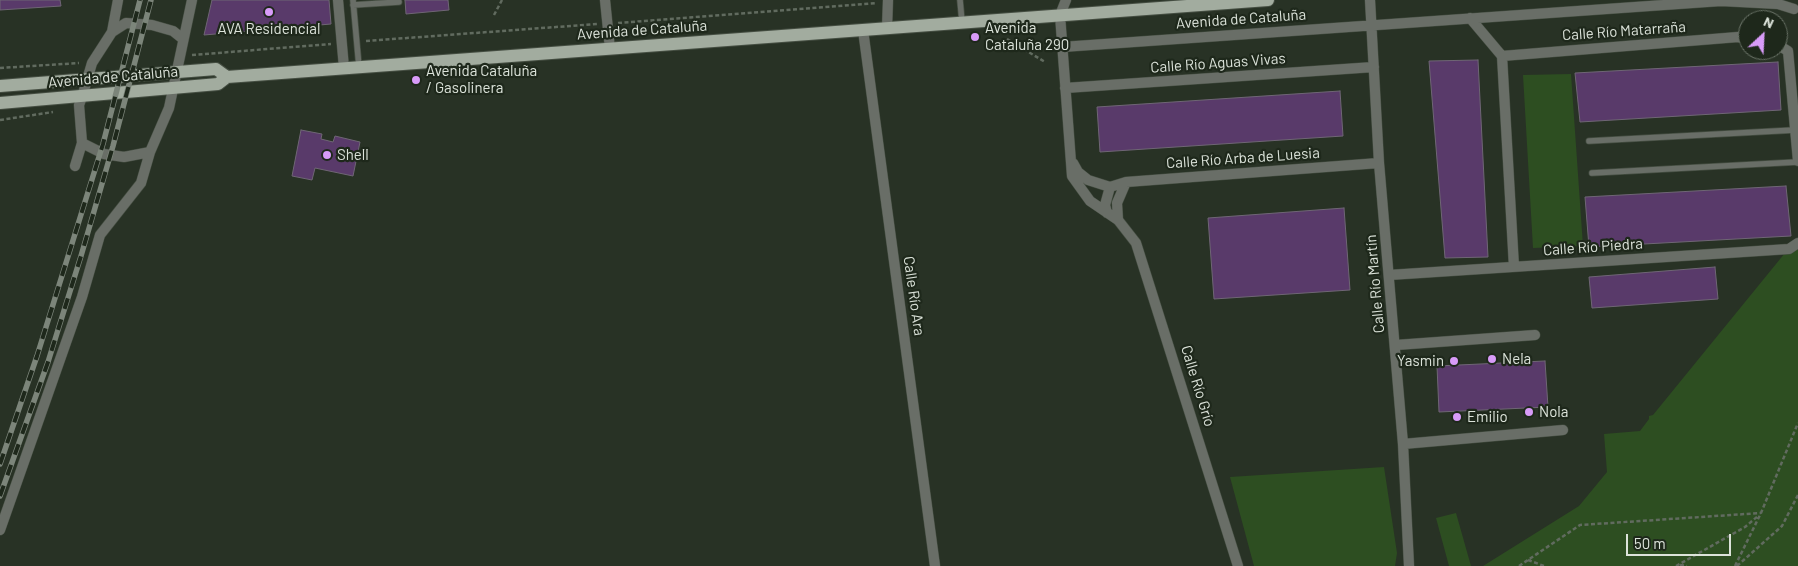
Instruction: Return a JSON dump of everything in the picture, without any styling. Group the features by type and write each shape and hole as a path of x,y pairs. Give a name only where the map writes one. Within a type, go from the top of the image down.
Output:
{"main road":[{"name":"Avenida de Cataluña","path":"0,103 218,84 227,77 1268,0"},
{"name":"Avenida de Cataluña","path":"0,86 216,69 227,77"}],"street":[{"path":"75,166 82,143 79,105 92,63 112,32 118,0"},
{"path":"0,530 82,297 100,234 141,183 150,152 175,88 192,0"},
{"path":"338,0 344,68"},
{"path":"605,0 610,49"},
{"path":"1060,15 1066,0"},
{"name":"Calle Río Martín","path":"1370,0 1379,163 1403,444 1409,566"},
{"name":"Avenida de Cataluña","path":"1062,47 1722,0 1778,4 1794,9"},
{"path":"887,28 888,1"},
{"name":"Calle Río Grío","path":"1060,15 1074,182 1090,201 1118,220 1136,243 1238,566"},
{"path":"1470,18 1502,56 1514,267"},
{"path":"112,32 126,24 152,25 173,30 183,40"},
{"name":"Calle Río Ara","path":"863,30 936,566"},
{"name":"Calle Río Matarraña","path":"1502,56 1738,37"},
{"path":"1788,51 1798,162"},
{"name":"Calle Río Aguas Vivas","path":"1065,88 1374,67"},
{"path":"82,143 104,154 124,157 150,152"},
{"path":"1071,160 1078,172 1088,180 1110,187 1105,205 1106,213"},
{"name":"Calle Río Arba de Luesia","path":"1110,187 1126,182 1379,163"},
{"path":"1118,220 1117,203 1126,182"},
{"name":"Calle Río Piedra","path":"1389,275 1789,248 1798,243"},
{"path":"1396,345 1535,335"},
{"path":"1403,444 1563,430"}],"lane":[{"path":"960,0 962,22"},
{"path":"359,67 353,3 399,2"},
{"path":"1589,141 1795,130"},
{"path":"1592,172 1798,162"}],"path":[{"path":"494,15 502,0"},
{"name":"Avenida de Cataluña","path":"618,23 888,1"},
{"name":"Avenida de Cataluña","path":"366,41 595,24"},
{"path":"1007,39 1045,62"},
{"name":"Avenida de Cataluña","path":"180,57 320,45"},
{"path":"1736,566 1761,513 1798,423"},
{"path":"1736,566 1782,526 1798,495"},
{"path":"1519,566 1580,525 1761,513"},
{"path":"1677,565 1745,527 1761,513"},
{"path":"1528,560 1544,566"},
{"path":"1677,565 1688,566"}],"green space":[{"path":"1571,74 1583,246 1533,248 1523,75"},
{"path":"1798,237 1798,566 1483,566 1579,506 1607,472 1604,434 1640,431 1649,419 1649,416 1653,415"},
{"path":"1384,467 1397,553 1395,566 1254,566 1230,477"},
{"path":"1456,513 1471,566 1449,566 1436,518"}],"building":[{"path":"0,0 60,0 61,6 0,10"},
{"name":"AVA Residencial","path":"212,0 329,0 331,24 204,35"},
{"path":"405,0 448,0 449,10 406,14"},
{"path":"1478,60 1488,257 1445,258 1429,61"},
{"path":"1778,62 1781,110 1580,122 1575,73"},
{"path":"1340,91 1343,136 1100,152 1097,107"},
{"name":"Shell","path":"301,130 322,134 321,139 333,142 335,136 360,142 353,176 315,168 312,180 292,176"},
{"path":"1786,186 1791,236 1589,247 1585,197"},
{"path":"1344,208 1350,290 1214,299 1208,218"},
{"path":"1715,267 1718,299 1592,308 1589,277"},
{"path":"1545,361 1548,407 1439,412 1437,366"}],"railway":[{"path":"0,464 37,356 103,144 140,0"},
{"path":"0,496 48,362 81,256 113,146 151,0"}],"place":[{"name":"AVA Residencial","path":"269,12"},
{"name":"Avenida Cataluña 290","path":"975,37"},
{"name":"Avenida Cataluña / Gasolinera","path":"416,80"},
{"name":"Shell","path":"327,155"},
{"name":"Nela","path":"1492,359"},
{"name":"Yasmin","path":"1454,361"},
{"name":"Nola","path":"1529,412"},
{"name":"Emilio","path":"1457,417"}]}
